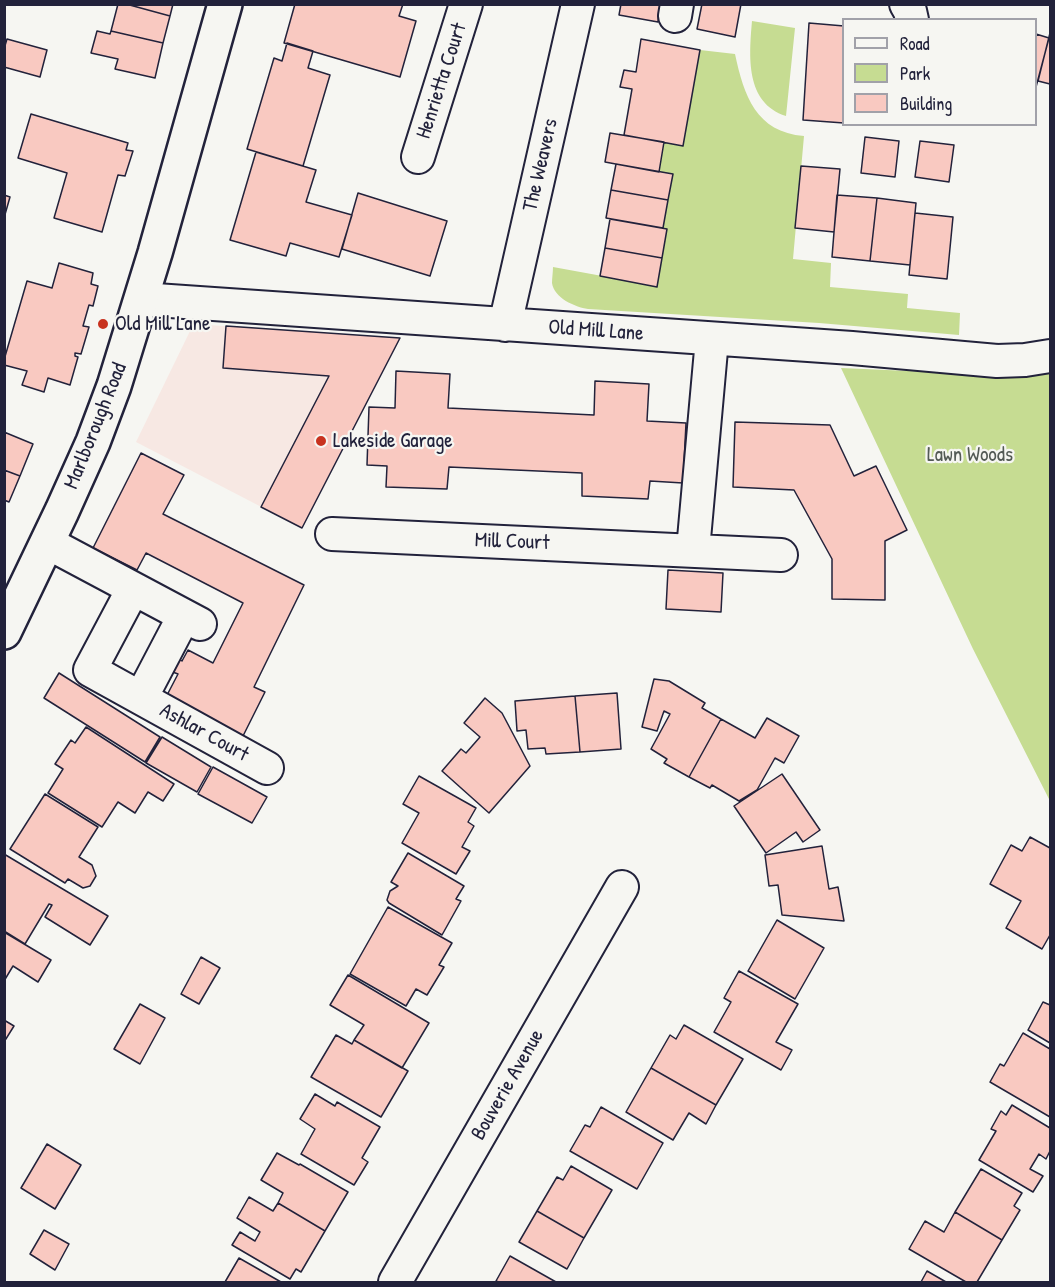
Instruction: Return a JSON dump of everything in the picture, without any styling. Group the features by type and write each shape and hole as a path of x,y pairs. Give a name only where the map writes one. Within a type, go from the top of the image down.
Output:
{"main road":[{"name":"Marlborough Road","path":"4,632 48,543 100,423 126,350 225,4"}],"street":[{"name":"Henrietta Court","path":"418,157 466,4"},
{"name":"The Weavers","path":"505,325 578,4"},
{"path":"906,4 912,18"},
{"name":"Old Mill Lane","path":"141,299 997,361 1050,356"},
{"path":"693,550 712,339"},
{"name":"Mill Court","path":"332,534 781,555"},
{"name":"Ashlar Court","path":"48,543 192,620 141,698"},
{"name":"Ashlar Court","path":"134,589 90,670 267,768"},
{"name":"Bouverie Avenue","path":"394,1282 622,887"}],"shaded area":[{"path":"208,325 400,338 302,528 136,442 192,327"}],"green space":[{"path":"752,21 795,28 786,116 773,110 763,101 756,89 752,77 750,49"},
{"path":"700,50 735,54 748,97 763,119 788,133 804,136 793,259 831,263 830,287 908,294 907,308 960,313 959,335 819,323 588,309 571,304 557,293 552,283 553,267 657,286 663,228 673,175 659,172 664,142 683,146"},
{"name":"Lawn Woods","path":"841,368 1000,375 1050,369 1050,801 973,649"}],"building":[{"path":"118,4 170,16 163,43 111,31"},
{"path":"126,4 173,4 170,16"},
{"path":"295,4 403,4 399,16 416,21 400,77 284,43"},
{"path":"621,4 661,4 658,22 619,15"},
{"path":"702,4 741,4 735,37 697,29"},
{"path":"809,23 842,26 842,123 803,120"},
{"path":"97,31 110,34 111,31 163,43 155,78 115,69 118,59 91,53"},
{"path":"1050,33 1050,84 1038,81"},
{"path":"1037,34 1049,38 1037,83"},
{"path":"7,39 47,50 40,77 4,67 4,49"},
{"path":"641,39 700,50 683,146 624,135 632,89 620,87 624,70 636,72"},
{"path":"287,43 313,51 308,68 330,75 303,166 247,149 274,58 282,61"},
{"path":"31,114 128,143 126,150 133,151 125,176 118,175 102,232 54,218 67,173 18,158"},
{"path":"610,133 664,142 659,172 605,162"},
{"path":"865,137 899,141 895,177 861,173"},
{"path":"920,141 954,145 949,182 915,177"},
{"path":"256,152 316,170 306,202 352,215 339,257 290,243 286,256 230,240"},
{"path":"616,164 673,174 668,200 611,190"},
{"path":"801,166 840,169 834,232 795,228"},
{"path":"611,190 668,200 663,228 606,218"},
{"path":"358,193 447,221 430,276 342,249"},
{"path":"4,195 10,197 4,218"},
{"path":"837,195 877,198 870,261 832,257"},
{"path":"877,198 916,203 910,265 870,261"},
{"path":"915,213 953,217 947,279 909,275"},
{"path":"610,219 667,229 662,258 605,248"},
{"path":"605,248 662,258 657,287 600,276"},
{"path":"59,263 93,273 91,284 98,286 93,306 89,305 83,326 89,327 81,354 75,353 78,357 70,385 48,378 44,392 22,385 27,371 4,365 4,360 27,281 52,288"},
{"name":"Lakeside Garage","path":"226,326 400,338 302,528 261,507 329,376 223,368"},
{"path":"396,371 450,374 448,408 594,415 595,381 649,384 647,421 686,423 683,483 650,481 648,499 582,496 582,473 449,467 447,489 386,487 387,466 367,465 369,407 395,408"},
{"path":"735,422 830,425 854,476 876,466 907,530 885,541 885,600 832,599 832,559 794,490 733,487"},
{"path":"4,432 33,444 20,476 4,470"},
{"path":"141,453 184,475 163,514 304,585 254,687 265,692 242,738 165,699 178,674 170,671 176,657 182,661 188,650 213,663 243,603 146,553 137,570 93,548"},
{"path":"4,470 20,476 9,502 4,500"},
{"path":"668,570 723,573 721,612 666,609"},
{"path":"59,673 160,737 145,762 44,698"},
{"path":"654,679 669,681 705,703 702,708 721,719 689,777 664,763 667,759 651,749 670,714 664,711 657,731 642,727"},
{"path":"617,693 621,749 580,752 575,696"},
{"path":"575,696 580,752 546,754 545,748 528,749 526,730 517,731 515,701"},
{"path":"485,698 502,713 530,766 489,813 442,771 461,749 466,753 480,737 464,723"},
{"path":"767,718 799,736 784,763 775,758 757,790 739,801 712,785 710,788 689,777 721,719 755,738"},
{"path":"86,727 174,784 163,801 148,792 135,813 118,802 102,827 48,793 63,769 55,764 71,740 75,743"},
{"path":"162,737 211,767 197,792 146,763"},
{"path":"213,767 267,797 252,823 198,794"},
{"path":"782,774 820,830 803,842 796,832 766,853 734,806"},
{"path":"419,776 476,808 468,822 474,826 462,847 470,851 456,874 402,843 419,813 403,804"},
{"path":"45,794 98,827 79,857 92,865 96,876 90,886 83,888 68,879 65,883 10,849"},
{"path":"1030,837 1050,848 1050,935 1042,949 1006,928 1021,901 990,884 1011,845 1022,851"},
{"path":"822,846 829,889 838,887 844,921 782,915 778,885 769,886 765,855"},
{"path":"408,853 464,886 456,899 461,901 442,935 387,900 390,891 398,886 391,882"},
{"path":"4,854 108,916 90,945 45,917 52,905 49,904 25,944 4,931"},
{"path":"388,907 452,943 439,965 444,967 427,995 416,989 406,1006 350,974"},
{"path":"777,920 824,948 795,999 748,971"},
{"path":"4,932 51,960 38,982 13,966 4,981"},
{"path":"201,957 220,968 199,1004 181,994"},
{"path":"739,971 798,1004 776,1042 792,1050 781,1070 714,1032 731,1002 724,998"},
{"path":"348,975 429,1023 402,1068 354,1040 364,1025 330,1005"},
{"path":"1043,1002 1050,1005 1050,1043 1028,1030"},
{"path":"140,1004 165,1018 140,1064 114,1049"},
{"path":"4,1020 14,1026 4,1042"},
{"path":"684,1025 743,1059 716,1105 651,1068 670,1035 676,1039"},
{"path":"1023,1033 1050,1049 1050,1117 990,1082 1000,1064 1004,1066"},
{"path":"336,1035 352,1044 354,1040 408,1071 381,1117 311,1077"},
{"path":"651,1068 716,1105 706,1124 689,1113 673,1140 626,1112"},
{"path":"315,1094 335,1106 337,1102 380,1127 362,1158 368,1162 354,1185 301,1154 315,1129 300,1119"},
{"path":"1012,1105 1050,1128 1050,1151 1046,1159 1039,1154 1030,1169 1043,1176 1033,1192 979,1160 996,1131 991,1129 1001,1111 1006,1115"},
{"path":"601,1107 663,1143 637,1189 570,1151 585,1125 590,1127"},
{"path":"47,1144 81,1165 55,1209 21,1188"},
{"path":"277,1153 348,1192 325,1231 278,1203 283,1193 261,1180"},
{"path":"571,1166 612,1190 584,1238 537,1211 557,1177 563,1180"},
{"path":"981,1169 1022,1193 1014,1206 1020,1210 1002,1240 955,1212"},
{"path":"249,1197 273,1211 278,1203 325,1231 301,1272 296,1269 290,1279 232,1245 240,1232 255,1241 260,1232 237,1218"},
{"path":"537,1211 584,1238 567,1269 519,1242"},
{"path":"955,1212 1002,1240 977,1282 966,1282 909,1249 925,1221 944,1232"},
{"path":"44,1230 69,1244 55,1270 30,1254"},
{"path":"510,1256 556,1282 496,1281"},
{"path":"239,1258 281,1282 225,1282"},
{"path":"927,1271 946,1282 921,1282"}],"place":[{"name":"Old Mill Lane","path":"103,324"},
{"name":"Lakeside Garage","path":"321,441"}]}
